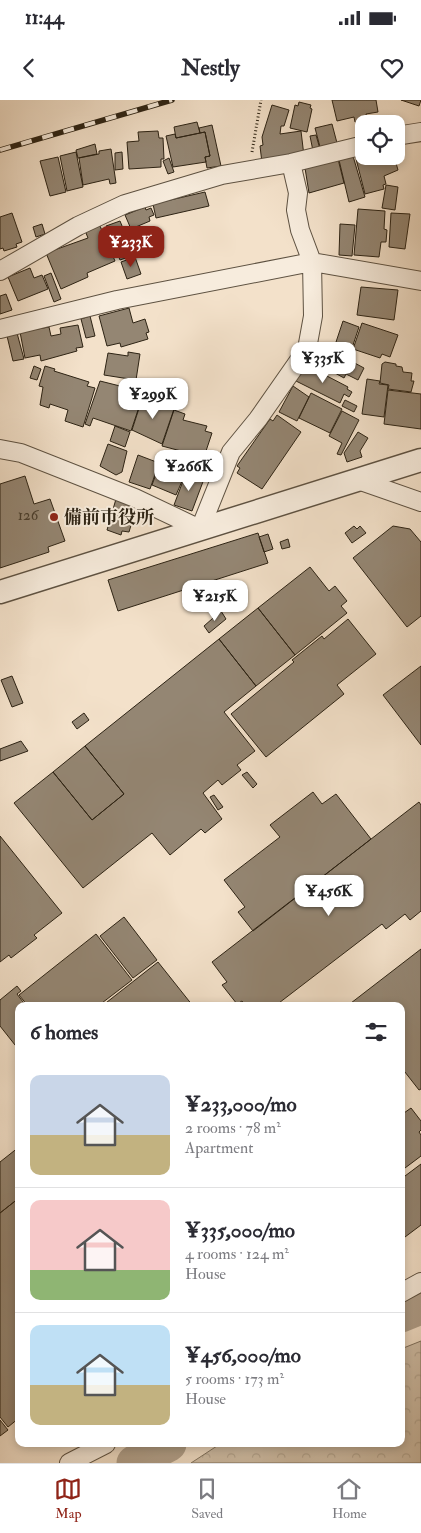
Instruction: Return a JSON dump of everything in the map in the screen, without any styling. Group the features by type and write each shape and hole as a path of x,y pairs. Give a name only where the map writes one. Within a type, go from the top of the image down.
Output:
{"street":[{"path":"405,135 421,132"},
{"path":"0,271 78,226 125,204 184,185 249,170 291,163 355,147"},
{"path":"200,529 231,452 258,419 307,348 313,316 312,262 300,230 296,210 298,193 291,163"},
{"path":"0,329 117,300 312,262 421,281"},
{"path":"0,449 21,453 135,498 200,529"},
{"path":"0,592 421,460"},
{"path":"358,480 421,502"},
{"path":"405,1290 421,1282"},
{"path":"69,1463 100,1447"}],"path":[{"path":"249,170 261,100"}],"green space":[{"path":"421,1341 421,1463 191,1463 215,1447 405,1447 405,1347"}],"building":[{"path":"332,100 376,100 378,112 355,115 355,122 354,117 337,121"},
{"path":"401,100 421,100 419,106"},
{"path":"299,102 311,105 310,108 312,109 307,132 290,128 295,105 298,106"},
{"path":"272,105 289,110 284,126 281,126 280,134 301,131 304,156 262,163 260,146 263,145 262,137"},
{"path":"197,122 200,133 176,138 174,127"},
{"path":"332,124 337,143 320,147 315,128"},
{"path":"212,125 221,166 207,168 205,157 210,156 205,132 200,133 199,128"},
{"path":"158,131 159,138 163,138 164,159 161,159 161,167 129,169 127,142 139,141 138,132"},
{"path":"205,132 210,156 205,157 206,162 173,167 166,136 175,134 176,138"},
{"path":"316,135 320,149 313,151 310,136"},
{"path":"95,144 97,154 78,158 76,150"},
{"path":"111,149 116,183 110,184 109,179 83,185 79,158 99,154 99,151"},
{"path":"76,152 83,187 67,191 60,156"},
{"path":"122,152 123,169 115,170 115,153"},
{"path":"353,156 365,197 349,202 339,160"},
{"path":"58,157 66,192 50,196 40,161"},
{"path":"169,158 174,172 168,174 163,161"},
{"path":"338,159 344,183 309,193 305,168"},
{"path":"358,165 397,165 398,170 384,176 386,184 383,185 384,189 365,194"},
{"path":"386,185 398,187 395,210 382,208"},
{"path":"205,192 209,206 156,218 153,204"},
{"path":"145,207 146,210 151,208 154,215 149,217 150,221 131,229 125,215"},
{"path":"358,209 385,211 384,229 387,230 386,242 381,242 379,257 354,255"},
{"path":"12,213 22,242 16,244 17,247 4,251 3,248 0,249 0,217"},
{"path":"391,213 410,214 405,249 389,247"},
{"path":"97,219 115,261 87,273 88,277 61,289 46,253 88,238 84,228"},
{"path":"120,221 134,255 120,260 106,226"},
{"path":"42,224 45,234 36,237 33,227"},
{"path":"340,224 355,225 352,256 339,255"},
{"path":"135,257 141,274 127,279 121,262"},
{"path":"30,268 34,278 42,275 48,289 18,301 8,277"},
{"path":"51,273 61,299 54,302 44,276"},
{"path":"361,287 398,290 394,320 357,315"},
{"path":"6,294 12,310 0,314 0,296"},
{"path":"129,308 133,323 145,319 149,332 146,333 148,339 121,347 120,343 107,346 99,316"},
{"path":"90,316 95,336 86,338 81,319"},
{"path":"343,321 359,327 352,348 336,342"},
{"path":"362,323 398,335 390,357 382,354 380,358 353,349"},
{"path":"78,325 83,347 76,348 77,351 41,361 40,355 25,358 20,332 49,327 51,336 61,334 60,328"},
{"path":"17,333 24,359 13,361 7,336"},
{"path":"315,342 364,368 358,380 346,374 344,378 315,362 316,359 308,355"},
{"path":"128,352 140,354 136,380 104,375 108,353 128,356"},
{"path":"385,362 402,367 403,372 412,373 411,381 414,381 411,392 388,389 389,385 380,383 382,364"},
{"path":"304,364 348,387 347,389 352,392 349,397 344,394 340,403 296,381"},
{"path":"34,366 41,369 37,380 30,378"},
{"path":"45,366 55,369 54,371 89,382 87,386 95,388 83,427 65,421 68,410 50,404 49,408 40,405 43,387 39,386"},
{"path":"367,379 380,381 379,384 388,385 384,417 362,414"},
{"path":"100,381 144,392 131,431 93,418 90,426 85,424"},
{"path":"293,386 309,397 297,421 279,412"},
{"path":"388,390 421,394 421,429 384,424"},
{"path":"311,393 342,409 330,433 299,418"},
{"path":"142,399 152,402 153,399 174,409 162,444 132,430"},
{"path":"345,400 357,406 354,412 342,406"},
{"path":"174,410 185,414 183,420 207,426 205,431 212,433 204,457 162,446"},
{"path":"342,411 359,420 341,455 337,454 342,443 329,436"},
{"path":"277,415 301,432 262,489 237,473 240,468 237,466 270,419 273,421"},
{"path":"115,426 130,432 125,447 110,441"},
{"path":"358,432 368,438 360,451 362,457 347,462 344,453"},
{"path":"108,444 127,451 122,472 116,475 100,466"},
{"path":"208,453 216,455 211,471 204,469"},
{"path":"138,455 159,463 150,489 129,482"},
{"path":"160,463 186,472 176,495 152,485"},
{"path":"186,473 204,479 192,511 174,505"},
{"path":"25,476 34,504 50,499 65,541 48,547 49,552 0,568 0,484"},
{"path":"116,499 137,505 129,532 122,531 121,535 107,530"},
{"path":"354,526 357,529 360,526 366,533 352,543 345,533"},
{"path":"393,526 410,529 421,542 421,616 407,627 353,558"},
{"path":"258,533 268,563 118,611 108,580"},
{"path":"268,534 273,549 264,552 259,537"},
{"path":"288,539 290,547 282,549 280,542"},
{"path":"310,567 329,591 335,586 347,601 341,606 347,613 295,655 258,608"},
{"path":"258,608 295,655 256,686 219,639"},
{"path":"221,611 226,619 209,633 204,626"},
{"path":"348,619 376,654 337,685 344,694 266,757 231,714 294,662 292,660 322,636 324,639"},
{"path":"219,639 256,686 224,712 255,751 237,765 241,770 222,785 218,780 203,793 222,819 205,833 201,829 170,855 152,833 83,888 14,803 53,772 92,820 124,794 85,746"},
{"path":"421,666 421,745 383,695"},
{"path":"12,676 23,703 12,707 1,680"},
{"path":"84,713 89,720 77,729 72,722"},
{"path":"21,741 28,751 0,761 0,749"},
{"path":"85,746 124,794 92,820 53,772"},
{"path":"247,772 257,784 253,788 242,775"},
{"path":"313,792 322,804 336,794 371,839 253,931 238,912 245,907 224,880 280,837 270,825"},
{"path":"214,795 223,807 218,810 210,797"},
{"path":"419,802 421,805 421,911 410,920 405,914 386,929 382,924 280,1002 235,1002 222,985 227,982 212,962"},
{"path":"0,836 62,913 34,935 37,938 11,958 9,955 0,962"},
{"path":"124,917 157,960 133,978 100,936"},
{"path":"96,934 132,980 103,1002 25,1002 19,995"},
{"path":"421,949 421,1089 419,1090 405,1072 405,1002 352,1002"},
{"path":"158,962 190,1002 107,1002"},
{"path":"17,986 21,991 17,994 23,1002 15,1002 15,1045 0,1026 0,1000"},
{"path":"411,1108 421,1121 421,1130 419,1132 421,1135 421,1156 405,1168 405,1112"},
{"path":"15,1150 15,1201 0,1213 0,1162"},
{"path":"421,1164 421,1225 405,1237 405,1176"},
{"path":"15,1201 15,1421 8,1427 0,1417 0,1213"},
{"path":"0,1420 8,1430 0,1436"}],"waterway":[{"path":"405,1313 421,1307"},
{"path":"134,1463 163,1447"}],"railway":[{"path":"0,150 172,100"}],"place":[{"name":"備前市役所","path":"54,517"}]}
